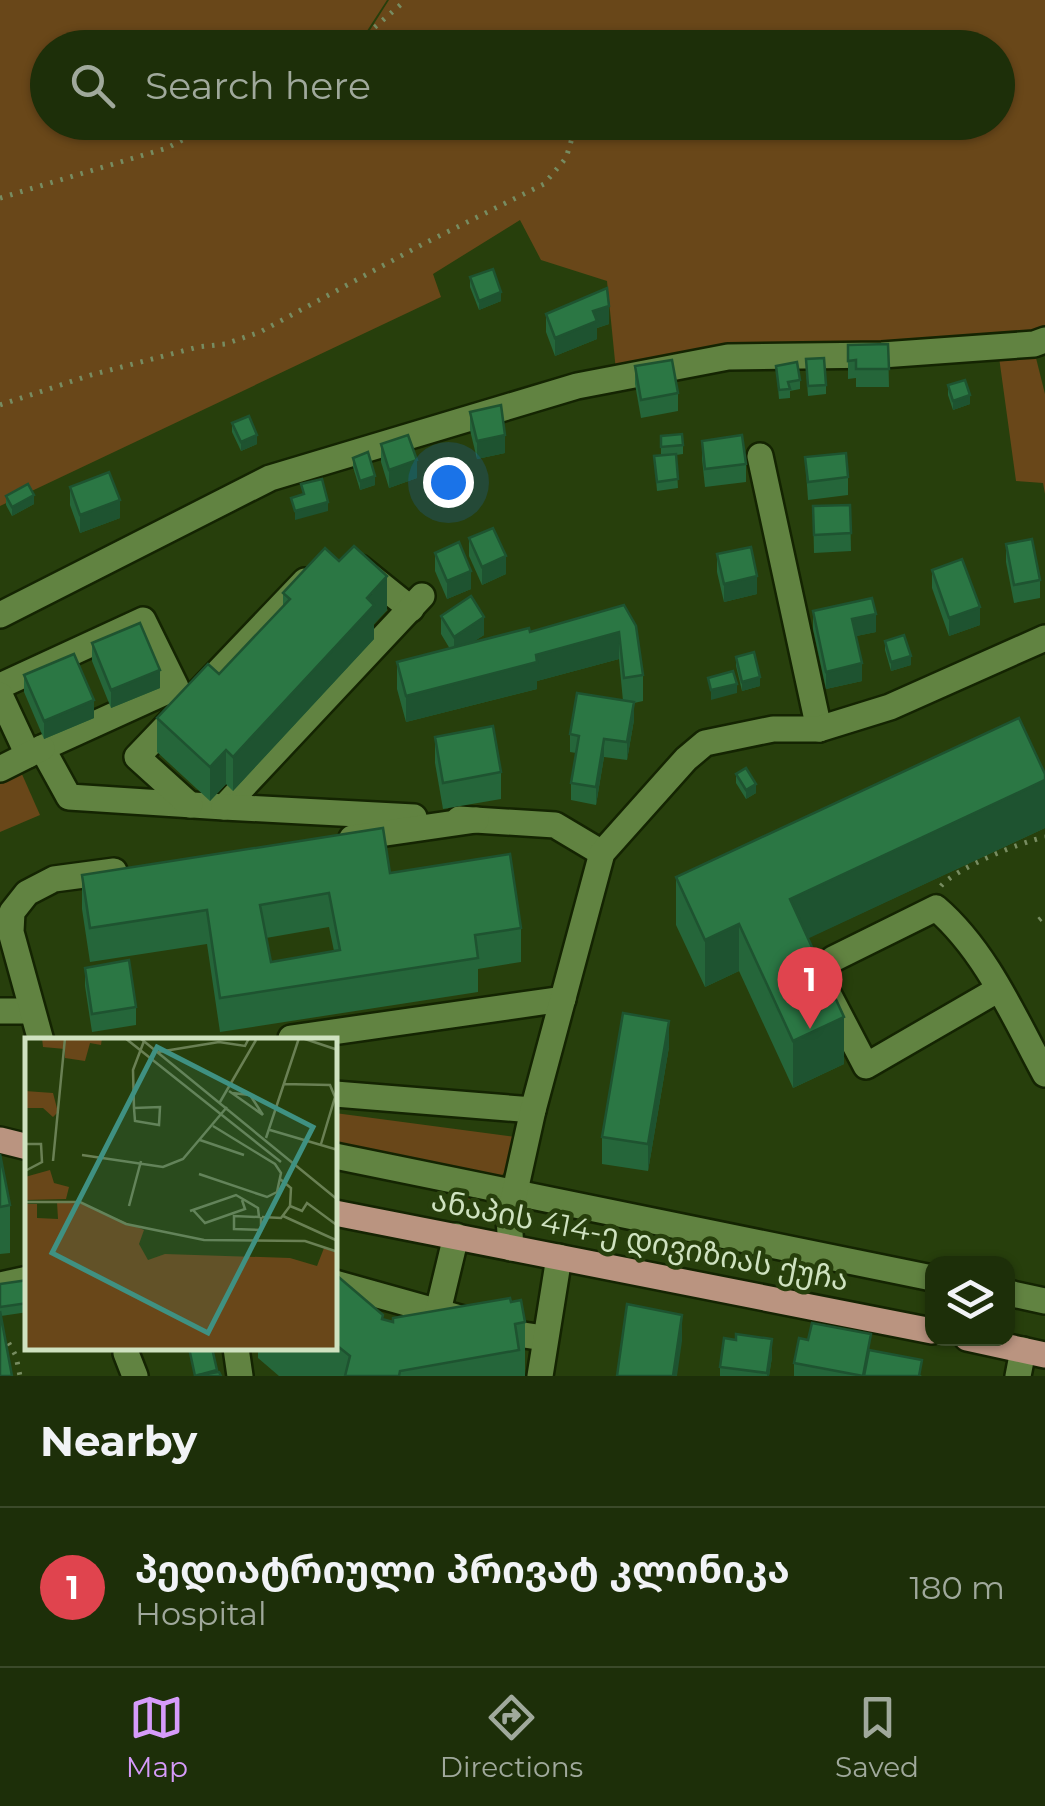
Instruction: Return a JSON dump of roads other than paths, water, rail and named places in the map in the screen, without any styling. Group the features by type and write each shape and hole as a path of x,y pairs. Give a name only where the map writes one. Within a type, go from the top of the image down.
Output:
{"main road":[{"path":"0,1140 25,1146"},
{"name":"ანაპის 414-ე დივიზიას ქუჩა","path":"338,1214 925,1331"},
{"path":"1005,1346 1034,1352"}],"street":[{"path":"0,616 270,478 577,386 728,357 882,355 1045,340"},
{"path":"760,456 819,729"},
{"path":"190,805 137,757 313,572 330,566 361,568 416,602 224,807"},
{"path":"0,686 143,620 176,687 0,769"},
{"path":"511,1248 509,1218 514,1195 602,853 705,743 773,728 819,729 890,707 1045,638"},
{"path":"0,695 68,796 555,825 602,853"},
{"path":"322,842 476,820"},
{"path":"40,1038 12,932 12,912 27,893 54,879 130,868"},
{"path":"999,989 866,1066 822,982 822,971 833,958 936,908 957,926 999,989 1045,1074"},
{"path":"292,1038 563,999"},
{"path":"0,1010 32,1011"},
{"path":"338,1094 534,1110"},
{"path":"338,1157 925,1277"},
{"path":"438,1311 456,1236"},
{"path":"540,1376 559,1258"},
{"path":"0,1285 25,1280"},
{"path":"338,1284 516,1334 544,1338"},
{"path":"1015,1294 1045,1300"},
{"path":"497,1354 516,1334"},
{"path":"236,1351 240,1376"},
{"path":"1018,1376 1034,1352"}],"place":[{"name":"პედიატრიული პრივატ კლინიკა","path":"810,1029"}]}
